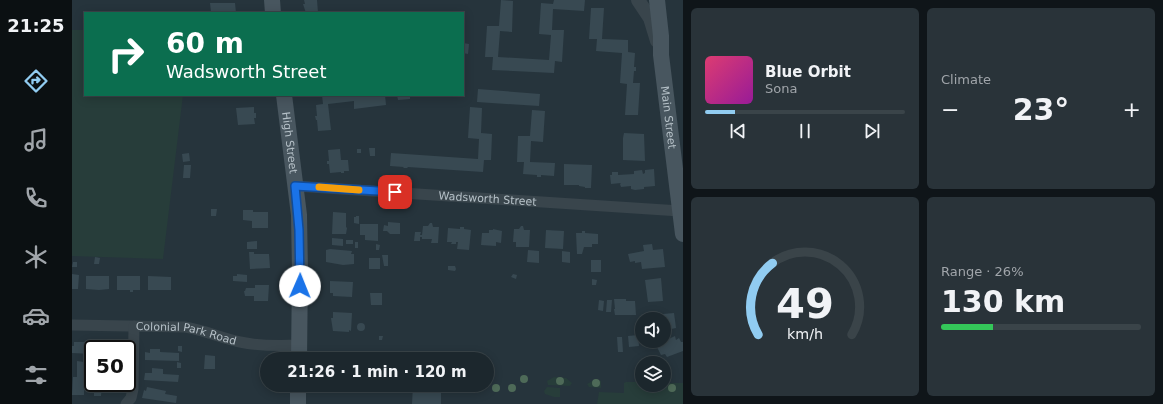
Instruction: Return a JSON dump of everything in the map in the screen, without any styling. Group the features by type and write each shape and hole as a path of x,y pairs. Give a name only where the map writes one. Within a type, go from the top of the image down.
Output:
{"main road":[{"path":"272,0 273,12"},
{"name":"Main Street","path":"657,0 661,36 661,55 683,234"},
{"name":"High Street","path":"284,96 299,230 299,352"},
{"path":"298,392 298,404"}],"street":[{"path":"638,0 650,18 661,55"},
{"name":"Wadsworth Street","path":"295,186 680,211"},
{"name":"Colonial Park Road","path":"72,325 185,327 203,330 247,343 299,352"},
{"path":"126,404 131,398 133,390 134,326"}],"green space":[{"path":"72,30 84,30 84,96 183,96 163,259 72,256"},
{"path":"554,377 566,378 572,383 570,386 548,385 547,381"},
{"path":"596,379 601,381 601,388 589,387 587,384"},
{"path":"635,382 635,392 671,392 671,383 683,383 683,404 597,404 599,392 624,393 624,383"},
{"path":"547,387 560,388 560,397 545,394 544,391"}],"building":[{"path":"304,0 317,0 318,12 306,12 303,4 305,4"},
{"path":"501,0 513,1 512,32 500,31 498,57 549,60 551,35 539,34 541,3 553,4 554,0 585,0 584,11 553,9 552,30 564,30 562,62 555,61 554,73 492,70 493,57 485,57 487,26 499,26"},
{"path":"210,3 235,3 236,12 211,12"},
{"path":"591,8 604,8 602,39 628,40 628,52 635,53 634,67 636,67 636,71 634,71 633,83 640,83 638,115 625,115 627,84 620,83 622,53 596,51 597,39 589,39"},
{"path":"464,43 469,44 468,54 464,53"},
{"path":"478,89 540,94 539,106 477,102"},
{"path":"322,96 385,96 386,105 354,109 354,101 328,104 331,130 318,131 315,116 317,116 316,105 323,104"},
{"path":"397,96 410,96 410,99 398,100"},
{"path":"254,107 254,113 256,113 256,118 254,118 255,124 238,125 236,108"},
{"path":"470,107 482,108 481,133 492,134 491,160 484,160 483,172 390,166 391,153 478,159 479,139 468,138"},
{"path":"532,110 545,111 543,142 531,141 530,162 555,163 554,176 541,175 541,177 537,177 537,175 523,174 524,162 517,162 518,136 530,136"},
{"path":"624,133 644,134 645,161 623,160"},
{"path":"369,148 375,148 375,156 370,156"},
{"path":"340,149 341,160 348,160 349,171 344,171 344,173 330,173 329,164 327,164 327,161 329,161 328,150"},
{"path":"357,149 361,149 361,153 357,153"},
{"path":"189,153 190,161 183,162 182,154"},
{"path":"564,164 592,165 591,188 585,188 579,185 564,185"},
{"path":"184,165 191,165 190,178 183,178"},
{"path":"654,169 655,186 635,190 631,189 631,186 621,187 621,183 611,184 610,175 612,175 612,172 618,172 618,175 634,174 634,171 642,170 643,174 645,173 645,170"},
{"path":"211,209 217,209 216,216 211,216"},
{"path":"243,210 268,212 268,228 252,228 252,221 243,220"},
{"path":"333,212 346,213 346,234 332,234"},
{"path":"359,216 359,224 354,223 354,217"},
{"path":"388,222 400,223 400,234 390,234 387,231 383,231 384,225 388,226"},
{"path":"432,223 433,227 439,227 438,243 431,243 432,239 422,239 422,237 420,237 420,241 414,241 415,232 421,232 420,235 422,235 423,226 428,226"},
{"path":"360,224 378,224 378,241 365,240 365,235 360,235"},
{"path":"523,226 524,230 530,230 529,247 516,247 516,242 513,242 514,229 519,229"},
{"path":"460,227 471,230 469,250 457,249 458,242 456,242 456,244 451,244 452,242 447,242 448,228 460,229"},
{"path":"493,229 502,231 501,243 496,242 496,246 481,245 482,233 489,233 489,230"},
{"path":"546,230 564,231 563,249 545,248"},
{"path":"582,231 585,231 585,233 598,234 598,244 592,244 592,247 584,247 582,254 577,254 576,233 582,233"},
{"path":"332,238 343,239 343,246 332,245"},
{"path":"346,240 353,240 353,244 346,244"},
{"path":"257,241 257,249 247,249 247,242"},
{"path":"355,242 358,242 358,248 355,248"},
{"path":"376,244 380,245 379,250 376,250"},
{"path":"652,244 653,250 663,249 665,267 642,269 641,262 630,262 628,254 644,251 643,245"},
{"path":"326,250 352,251 351,254 354,254 354,264 343,265 326,262"},
{"path":"528,250 539,251 539,263 527,262"},
{"path":"562,251 570,252 570,263 562,262"},
{"path":"249,252 254,252 254,254 269,254 270,268 250,269"},
{"path":"382,255 388,255 388,266 384,266"},
{"path":"95,257 100,258 99,264 94,264"},
{"path":"369,258 380,258 380,269 369,269"},
{"path":"591,260 601,260 601,272 591,272"},
{"path":"73,262 77,262 77,267 72,267"},
{"path":"448,266 455,266 455,271 448,270"},
{"path":"72,274 79,275 78,289 72,289"},
{"path":"237,274 247,275 247,282 233,281 233,276 237,276"},
{"path":"513,274 517,275 516,279 511,277"},
{"path":"86,276 109,276 109,289 86,289"},
{"path":"117,276 140,276 140,290 133,290 133,292 130,292 130,290 117,290"},
{"path":"148,276 171,277 171,290 148,290"},
{"path":"661,278 663,301 648,302 645,280"},
{"path":"592,279 597,280 596,285 592,285"},
{"path":"330,281 353,282 352,297 333,296 333,293 330,293"},
{"path":"255,285 269,285 268,301 254,301 254,296 245,296 244,291 246,288 255,288"},
{"path":"370,293 382,293 382,305 371,305"},
{"path":"614,299 635,301 635,315 615,315"},
{"path":"599,300 604,301 603,311 598,310"},
{"path":"607,300 612,300 611,312 606,312"},
{"path":"333,312 352,313 351,331 333,331 331,318 333,318"},
{"path":"671,313 674,313 676,328 671,329"},
{"path":"361,323 364,324 364,330 361,331 358,330 357,327 358,324"},
{"path":"635,335 635,346 629,347 628,336"},
{"path":"379,336 383,336 382,340 379,340"},
{"path":"675,336 676,340 679,338 681,342 683,342 683,351 670,356 666,356 665,354 661,355 658,348 671,348 671,338"},
{"path":"617,337 622,337 623,352 618,352"},
{"path":"74,342 84,342 84,354 72,353 72,346 74,346"},
{"path":"178,346 182,346 182,352 178,351"},
{"path":"150,349 160,349 160,352 179,353 179,361 145,360 145,352 150,353"},
{"path":"205,355 215,356 215,369 204,369"},
{"path":"77,361 84,362 84,395 72,395 73,377 77,377"},
{"path":"177,362 181,363 181,368 177,368"},
{"path":"152,368 163,369 163,374 179,375 178,382 144,380 145,373 152,373"},
{"path":"147,387 166,391 165,394 177,396 176,403 142,398 144,390 146,391"},
{"path":"94,392 101,392 101,396 94,396"},
{"path":"413,392 441,392 441,404 412,404"}],"slow traffic":[{"path":"319,187 359,190"}],"route":[{"path":"300,286 298,203 295,186 395,192"}]}
